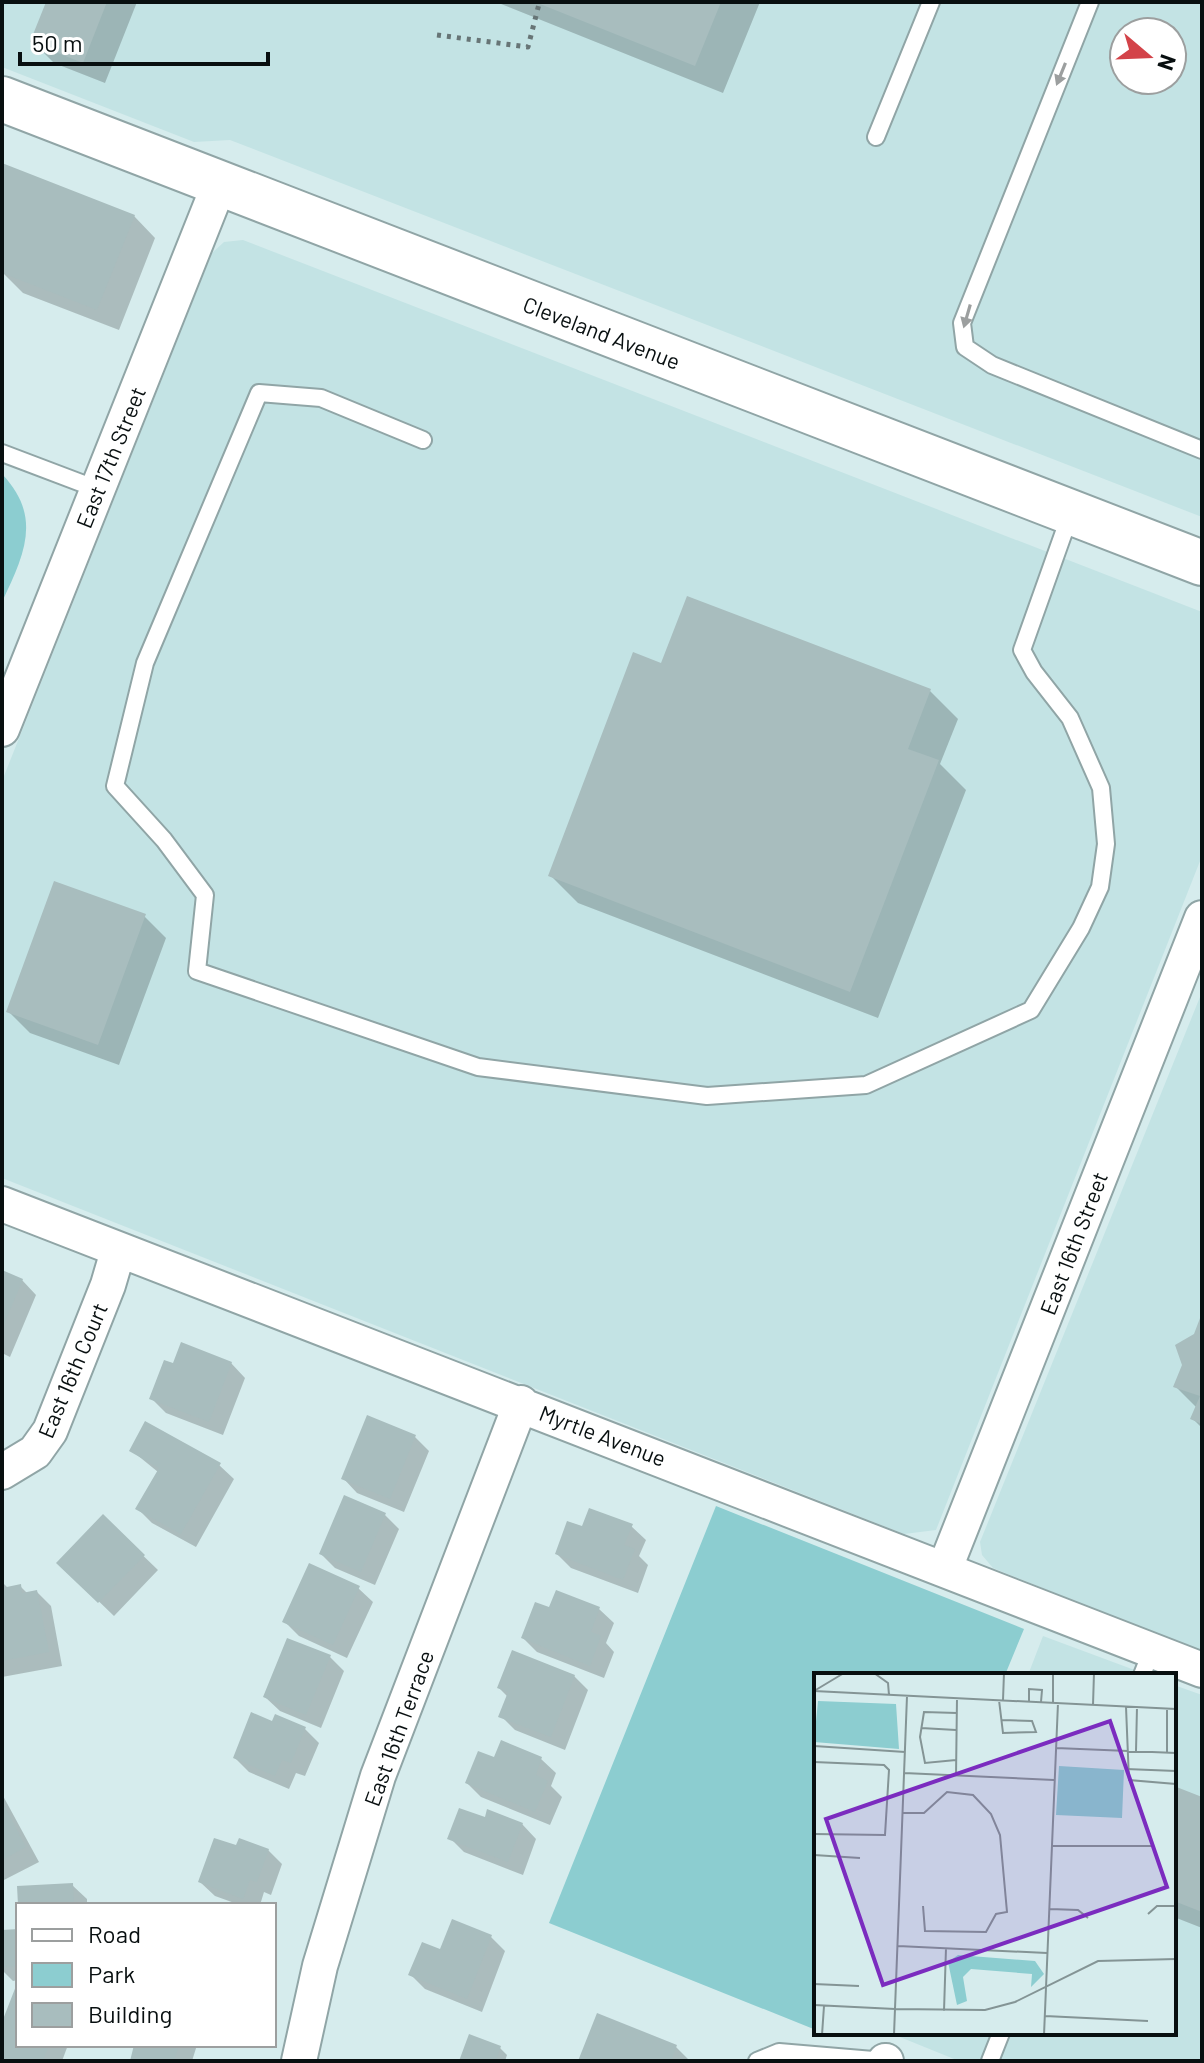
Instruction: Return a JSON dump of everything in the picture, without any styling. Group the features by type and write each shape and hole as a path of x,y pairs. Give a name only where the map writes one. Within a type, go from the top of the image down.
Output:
{"main road":[{"name":"Cleveland Avenue","path":"2,99 1202,563"}],"street":[{"name":"East 17th Street","path":"2,729 219,185"},
{"name":"East 16th Street","path":"945,1568 1199,935"},
{"name":"Myrtle Avenue","path":"2,1204 945,1568 1147,1663 1202,1670"},
{"name":"East 16th Court","path":"2,1472 35,1452 50,1431 108,1285 118,1251"},
{"name":"East 16th Terrace","path":"299,2061 320,1966 378,1776 521,1403"}],"lane":[{"path":"876,137 931,2"},
{"path":"1090,2 962,323 965,347 992,365 1202,450"},
{"path":"423,440 321,398 259,393 145,663 115,786 164,840 205,895 197,971 478,1067 707,1096 866,1085 1031,1010 1081,928 1100,887 1106,844 1101,788 1070,718 1034,672 1022,650 1036,603 1071,513"},
{"path":"2,453 97,489"},
{"path":"990,2061 1000,2035"},
{"path":"757,2061 779,2052 870,2060"}],"path":[{"path":"437,35 528,47 539,4"}],"shaded area":[{"path":"2,2 1202,2 1202,517 230,140 194,142 2,67"},
{"path":"243,240 1202,612 1202,856 936,1530 904,1534 2,1178 2,781 212,253 224,242"},
{"path":"1202,992 1202,1653 993,1568 982,1555 980,1542"},
{"path":"1043,1636 1143,1673 1029,1673"},
{"path":"1176,1686 1202,1695 1202,2061 959,2061 895,2035 1176,2035"}],"green space":[{"path":"2,474 15,490 22,506 26,536 17,568 2,602"},
{"path":"716,1506 1024,1629 1006,1673 814,1673 814,2029 549,1923"}],"building":[{"path":"46,2 107,2 83,63 30,42"},
{"path":"535,2 721,2 695,66"},
{"path":"2,163 135,215 97,310 2,273 5,258 2,257"},
{"path":"687,596 931,689 908,749 939,760 850,992 548,876 633,652 661,663"},
{"path":"54,881 146,914 98,1045 6,1012"},
{"path":"2,1270 23,1279 2,1329"},
{"path":"1202,1313 1202,1424 1190,1419 1200,1396 1173,1387 1182,1365 1175,1345 1194,1334"},
{"path":"181,1342 232,1362 209,1422 149,1399 164,1360 173,1363"},
{"path":"367,1415 416,1435 390,1499 341,1479"},
{"path":"145,1421 221,1463 181,1534 135,1509 159,1468 129,1451"},
{"path":"344,1495 386,1513 361,1572 319,1554"},
{"path":"589,1508 633,1524 624,1545 635,1549 623,1580 555,1554 567,1521 582,1526"},
{"path":"103,1514 145,1555 98,1603 56,1563"},
{"path":"309,1563 360,1586 333,1645 282,1622"},
{"path":"21,1584 22,1593 37,1590 49,1652 2,1661 2,1588"},
{"path":"556,1590 600,1607 591,1632 601,1636 590,1666 521,1638 535,1602 549,1607"},
{"path":"287,1638 331,1655 306,1715 263,1697"},
{"path":"512,1650 575,1675 551,1737 498,1717 508,1692 497,1688"},
{"path":"251,1712 272,1721 275,1714 306,1727 291,1763 282,1760 275,1776 233,1758"},
{"path":"501,1740 542,1757 536,1775 548,1781 535,1812 465,1783 478,1751 494,1757"},
{"path":"1176,1787 1202,1797 1202,1912 1176,1902"},
{"path":"2,1801 26,1847 2,1860"},
{"path":"459,1808 485,1817 487,1809 523,1823 508,1862 447,1839"},
{"path":"214,1838 236,1845 239,1838 269,1849 257,1882 250,1880 243,1899 198,1882"},
{"path":"73,1883 74,1903 18,1903 17,1886"},
{"path":"452,1919 492,1935 467,1999 408,1975 422,1942 440,1949"},
{"path":"16,1929 16,1966 2,1967 2,1930"},
{"path":"16,1986 16,2047 48,2047 43,2061 2,2061 2,2022"},
{"path":"597,2013 677,2045 671,2061 578,2061"},
{"path":"469,2034 501,2046 496,2061 459,2061"},
{"path":"134,2047 178,2047 174,2061 130,2061"}]}
